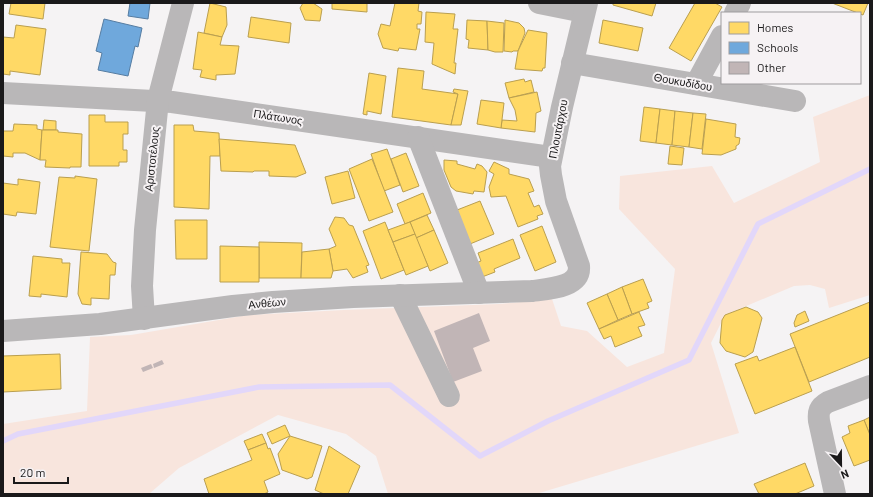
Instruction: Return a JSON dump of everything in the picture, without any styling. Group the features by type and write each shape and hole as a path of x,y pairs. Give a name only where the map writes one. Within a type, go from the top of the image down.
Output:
{"street":[{"name":"Αριστοτέλους","path":"144,319 142,286 145,230 158,100 183,3"},
{"path":"539,3 586,8"},
{"path":"736,12 740,3"},
{"name":"Πλουτάρχου","path":"532,291 550,289 565,285 574,279 579,271 579,263 556,201 551,175 551,157 586,8"},
{"path":"696,84 721,38"},
{"name":"Θουκυδίδου","path":"572,63 794,101"},
{"name":"Πλάτωνος","path":"3,93 158,100 551,157"},
{"path":"418,137 479,294"},
{"name":"Ανθέων","path":"3,331 85,326 273,302 400,295 479,294 532,291"},
{"path":"400,295 449,396"},
{"path":"835,494 819,421 819,411 822,406 828,402 870,386"}],"shaded area":[{"path":"870,95 870,295 829,308 825,289 810,285 794,286 725,315 711,343 739,433 536,494 388,494 376,456 346,434 278,415 179,468 149,494 3,494 3,424 87,411 90,337 131,335 248,315 499,304 552,299 561,326 587,331 627,367 664,353 675,269 619,209 620,176 712,166 734,203 820,162 813,117"}],"building: Homes":[{"path":"11,3 45,3 43,19 9,14"},
{"path":"210,3 226,7 227,25 222,37 204,33"},
{"path":"303,3 313,3 322,9 320,21 305,20 300,8"},
{"path":"332,3 367,3 367,12 332,9"},
{"path":"395,3 419,3 418,11 422,12 421,24 417,24 417,29 420,29 416,50 399,48 398,51 383,48 378,34 381,24 390,26"},
{"path":"613,3 656,3 652,16 613,5"},
{"path":"695,3 715,3 722,7 691,61 669,48"},
{"path":"832,3 868,3 863,15 861,14 861,12 855,12"},
{"path":"426,12 455,14 453,29 458,29 454,63 456,63 455,74 432,64 434,43 425,42"},
{"path":"251,17 291,23 289,43 248,37"},
{"path":"467,20 487,21 488,50 468,48 469,40 466,39"},
{"path":"505,20 519,23 524,28 525,33 518,51 504,51"},
{"path":"603,20 643,28 638,51 599,43"},
{"path":"487,21 504,23 503,52 488,50"},
{"path":"16,25 46,29 40,75 10,71 10,75 3,74 3,37 14,38"},
{"path":"528,30 547,33 545,68 543,68 542,71 515,69 518,51"},
{"path":"198,32 222,37 220,45 239,46 235,74 216,75 216,80 200,77 202,70 193,69"},
{"path":"398,68 424,71 422,89 458,94 451,125 392,117"},
{"path":"369,73 386,76 381,114 367,111 367,115 363,114"},
{"path":"524,79 525,82 531,80 534,92 509,98 505,83"},
{"path":"454,89 468,91 461,125 451,125 458,94 453,92"},
{"path":"537,92 541,111 536,113 535,132 501,128 502,120 517,121 515,110 509,98"},
{"path":"481,100 504,103 501,128 477,124"},
{"path":"644,107 660,109 656,143 640,141"},
{"path":"660,109 675,111 672,145 656,143"},
{"path":"675,111 693,113 689,147 672,145"},
{"path":"693,113 706,114 702,149 689,147"},
{"path":"89,115 105,115 105,122 128,122 128,134 123,134 123,150 127,150 127,162 119,162 119,166 89,166"},
{"path":"706,119 736,124 735,137 740,138 736,149 721,155 702,154"},
{"path":"44,120 56,121 56,130 43,130"},
{"path":"14,124 37,125 37,129 42,130 40,160 25,153 13,153 13,157 3,156 3,131 13,131"},
{"path":"174,125 193,125 194,131 219,133 220,156 210,156 209,209 174,207"},
{"path":"42,130 58,130 58,132 82,134 81,167 45,167 46,160 40,160"},
{"path":"219,139 295,145 306,173 296,177 269,176 269,171 221,171"},
{"path":"670,146 684,148 682,165 668,164"},
{"path":"387,149 400,185 384,191 371,154"},
{"path":"406,153 419,186 403,192 391,159"},
{"path":"372,159 393,212 369,221 349,169"},
{"path":"444,160 457,161 457,164 475,169 477,164 482,166 487,172 484,192 474,191 473,194 456,191 451,187 444,170"},
{"path":"494,162 509,169 509,174 529,179 534,191 528,193 534,207 539,205 543,214 537,216 538,219 518,227 506,196 491,197 489,187 494,174 489,171"},
{"path":"348,171 355,198 332,204 325,177"},
{"path":"75,176 97,179 89,251 50,247 59,177 75,178"},
{"path":"18,179 40,182 36,214 17,212 16,216 3,214 3,183 18,185"},
{"path":"423,193 431,213 405,224 397,204"},
{"path":"480,201 494,234 470,244 457,210"},
{"path":"427,215 434,230 416,238 410,222"},
{"path":"335,217 344,218 349,225 353,226 369,265 366,266 368,272 353,278 347,269 333,271 329,249 336,246 329,229"},
{"path":"175,220 207,220 207,259 176,259"},
{"path":"385,222 404,270 381,279 363,231"},
{"path":"410,222 415,234 393,242 388,230"},
{"path":"542,226 556,262 535,271 520,235"},
{"path":"434,230 448,263 430,271 416,238"},
{"path":"415,234 428,266 406,275 393,242"},
{"path":"513,239 520,258 494,269 495,272 482,277 476,263 481,261 478,253"},
{"path":"259,242 302,243 301,278 259,278"},
{"path":"220,246 259,247 259,282 220,282"},
{"path":"329,249 333,271 331,278 301,278 302,252"},
{"path":"81,252 107,254 113,262 116,263 115,275 110,275 109,299 91,298 91,305 82,304 78,294"},
{"path":"33,256 62,259 62,263 70,263 67,297 41,294 41,297 29,296"},
{"path":"643,279 652,301 647,303 649,308 632,314 622,287"},
{"path":"622,287 632,314 618,320 607,294"},
{"path":"607,294 618,320 599,329 587,303"},
{"path":"870,302 870,357 809,382 790,334"},
{"path":"746,307 758,312 762,318 753,352 745,357 726,351 720,343 722,320 725,315"},
{"path":"805,311 809,321 795,327 794,323 797,315"},
{"path":"639,312 645,325 638,327 642,336 615,347 611,336 604,339 599,329"},
{"path":"795,347 812,391 755,414 735,364 757,356 759,361"},
{"path":"60,354 61,389 3,392 3,356"},
{"path":"870,417 870,435 864,420"},
{"path":"864,420 870,435 870,460 854,466 842,437 850,433 848,426"},
{"path":"285,425 290,436 272,444 267,433"},
{"path":"262,434 266,443 248,450 244,441"},
{"path":"290,436 322,446 312,477 307,479 282,470 278,454"},
{"path":"266,443 268,449 270,448 280,474 264,481 268,492 264,494 209,494 204,479 252,460 248,450"},
{"path":"329,446 360,466 348,494 324,494 315,490"},
{"path":"805,463 814,486 795,494 759,494 754,484"}],"building: Schools":[{"path":"130,3 150,3 148,19 128,16"},
{"path":"104,19 142,28 138,47 135,46 128,76 98,70 102,53 96,51"}],"building: Other":[{"path":"479,313 490,341 473,348 482,371 453,382 434,331"},
{"path":"162,360 164,364 154,368 153,364"},
{"path":"151,364 153,368 143,372 141,368"}],"waterway":[{"path":"3,441 18,434 259,387 390,385 480,456 548,421 689,360 758,224 870,169"}]}
